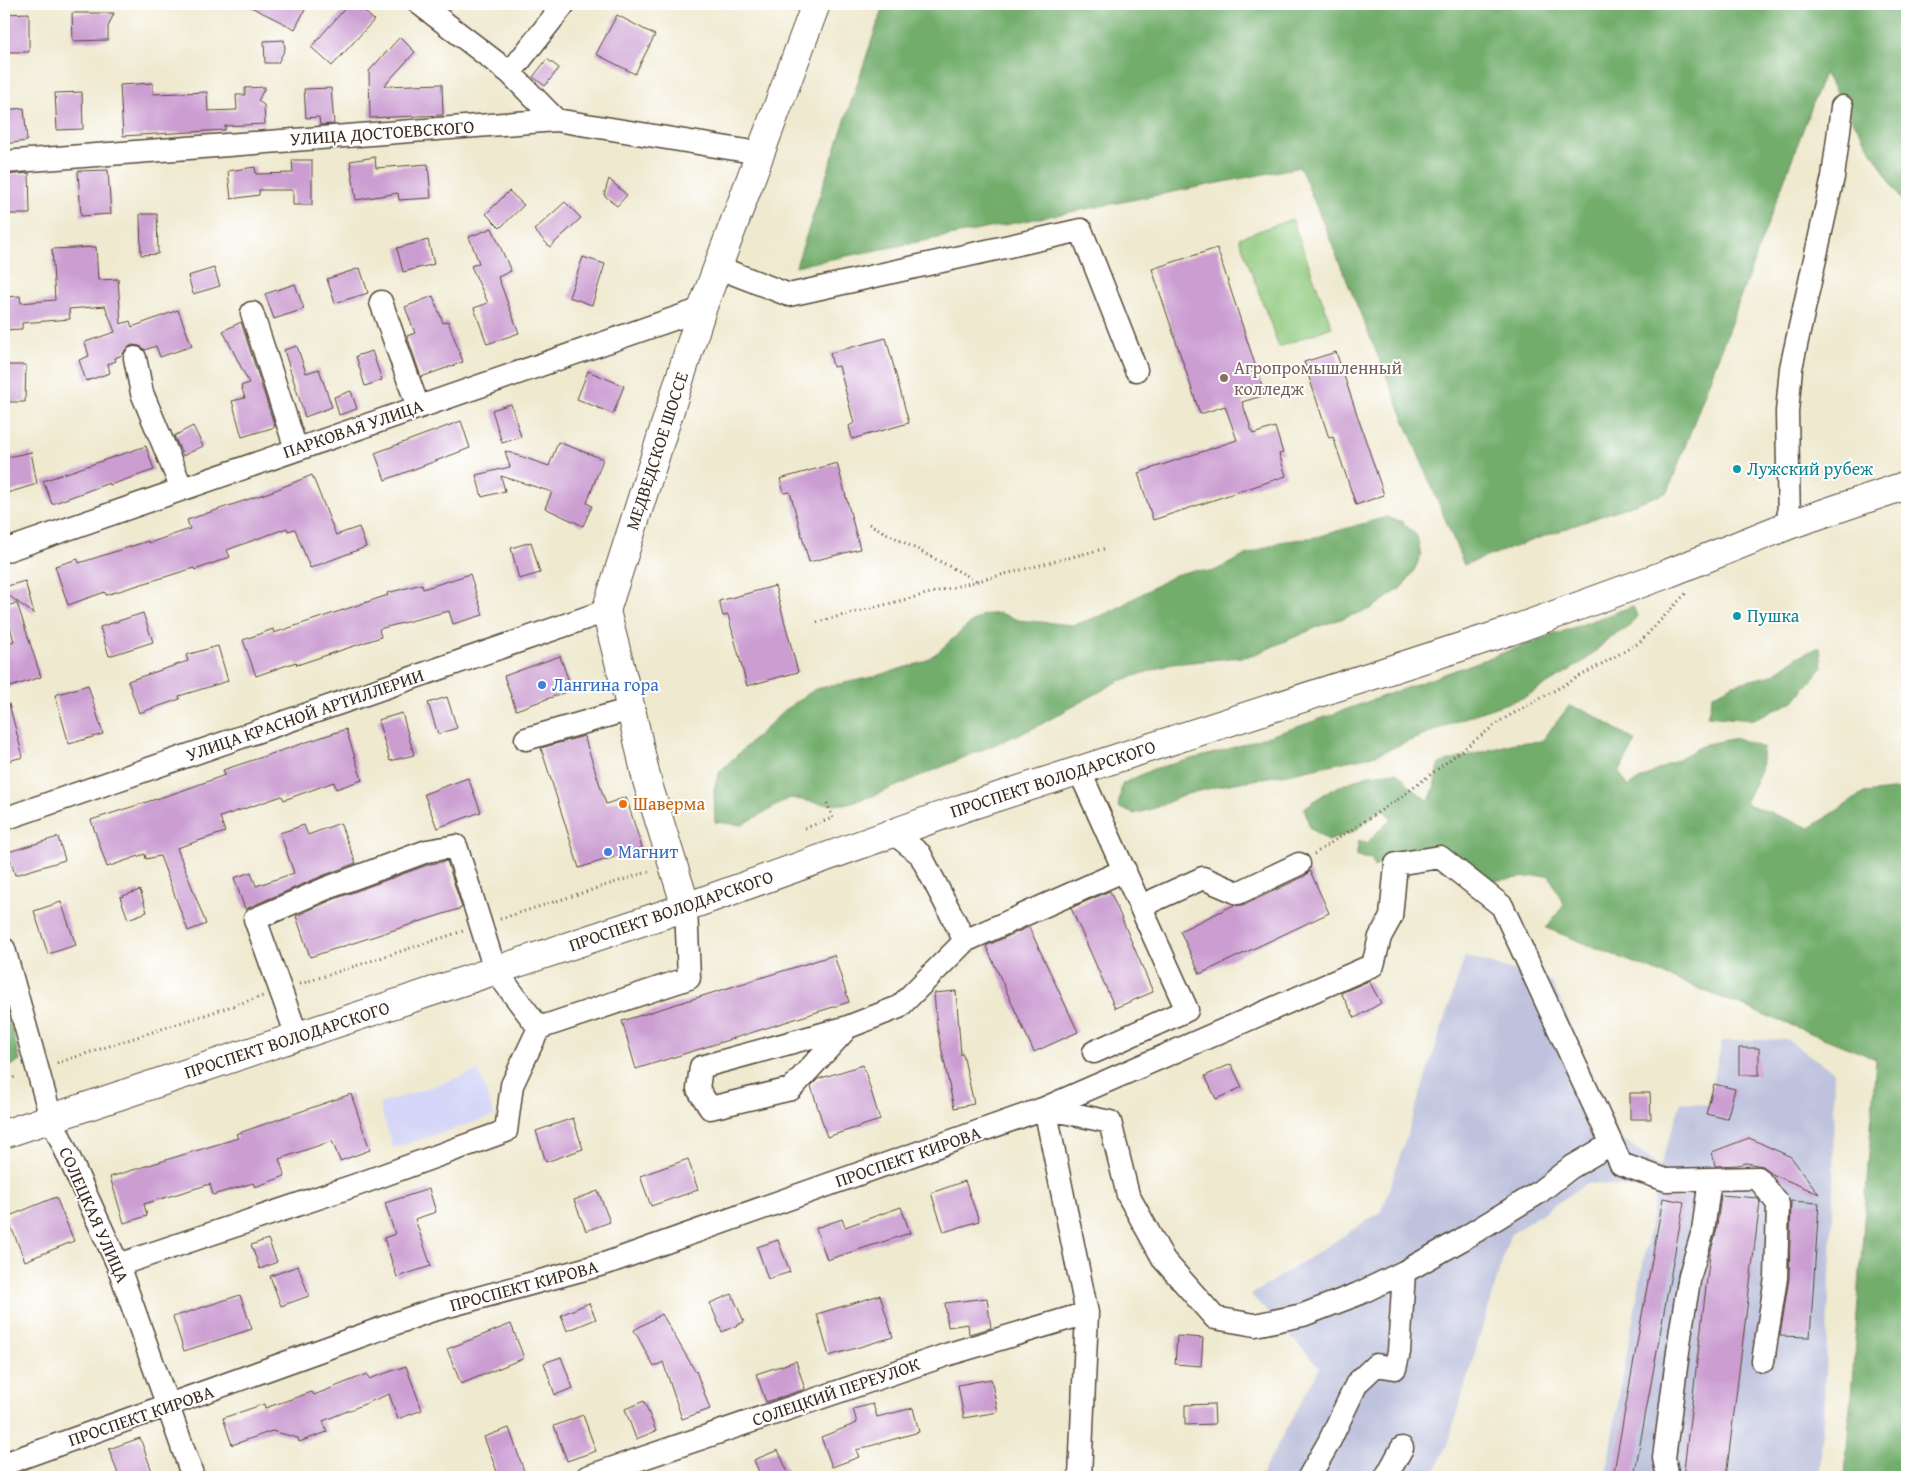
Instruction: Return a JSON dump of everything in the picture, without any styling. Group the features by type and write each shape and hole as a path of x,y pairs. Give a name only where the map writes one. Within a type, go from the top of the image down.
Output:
{"main road":[{"name":"МЕДВЕДСКОЕ ШОССЕ","path":"606,611 702,309 816,4"},
{"name":"ПРОСПЕКТ ВОЛОДАРСКОГО","path":"4,1134 686,907 892,832 1510,631 1596,600 1789,525 1907,485"},
{"path":"606,611 632,709 647,781 686,907"}],"street":[{"path":"420,4 510,73 556,120"},
{"path":"510,73 564,4"},
{"path":"1789,525 1787,412 1791,368 1833,176 1842,107"},
{"name":"УЛИЦА ДОСТОЕВСКОГО","path":"4,162 556,120 759,153"},
{"path":"717,267 789,295 1081,230 1136,370"},
{"path":"381,302 418,407"},
{"name":"ПАРКОВАЯ УЛИЦА","path":"4,551 702,309"},
{"path":"252,313 296,449"},
{"path":"135,358 142,393 182,489"},
{"name":"УЛИЦА КРАСНОЙ АРТИЛЛЕРИИ","path":"4,819 606,611"},
{"path":"526,739 632,709"},
{"path":"1079,770 1187,1010 1094,1052"},
{"path":"892,832 920,854 965,941"},
{"path":"297,1036 255,919 327,888 427,852 456,846 495,970 539,1028"},
{"name":"ПРОСПЕКТ КИРОВА","path":"4,1464 430,1311 607,1263 1045,1108 1373,965 1380,937 1391,917 1396,864 1440,857 1502,906 1611,1144"},
{"path":"1141,906 1203,878 1238,893 1299,864"},
{"path":"848,1027 791,1089 710,1108 698,1089 701,1067 848,1027 899,1007 965,941 1125,870"},
{"path":"118,1265 356,1185 506,1131 512,1084 539,1028 689,978 686,907"},
{"name":"СОЛЕЦКАЯ УЛИЦА","path":"4,949 51,1118 118,1265 193,1477"},
{"path":"1080,1477 1088,1313 1045,1108 1110,1122 1128,1195 1164,1260 1215,1318 1255,1325 1303,1315 1358,1294 1404,1272 1530,1198 1570,1168 1611,1144 1621,1164 1666,1180 1758,1178 1778,1204 1776,1278 1763,1361"},
{"path":"1668,1477 1664,1458 1681,1329 1690,1275 1702,1231 1710,1179"},
{"path":"1309,1477 1329,1442 1357,1383 1376,1365 1394,1368 1399,1352 1404,1272"},
{"name":"СОЛЕЦКИЙ ПЕРЕУЛОК","path":"586,1477 949,1354 1088,1313"},
{"path":"1386,1477 1402,1448"}],"path":[{"path":"869,524 978,581"},
{"path":"817,622 1107,548"},
{"path":"1299,864 1400,798 1500,721 1639,643 1690,590"},
{"path":"805,828 833,818 827,803"},
{"path":"4,1081 652,871"}],"shaded area":[{"path":"1465,956 1552,982 1618,1135 1660,1167 1681,1102 1708,1105 1722,1041 1786,1039 1834,1072 1833,1214 1820,1477 1605,1477 1656,1191 1587,1183 1510,1235 1448,1443 1433,1477 1260,1477 1320,1367 1251,1295 1382,1211"},
{"path":"479,1071 494,1116 393,1148 379,1104"}],"green space":[{"path":"884,4 1907,4 1907,209 1824,73 1668,492 1464,565 1300,167 796,266"},
{"path":"1292,219 1332,327 1279,347 1239,238"},
{"path":"1386,517 1403,522 1417,536 1421,555 1413,573 1401,588 1371,609 1320,626 1251,656 1172,664 1119,681 1036,727 873,796 844,804 825,804 790,798 742,825 715,822 714,788 720,771 786,709 815,689 873,677 923,662 938,652 982,615 1000,613 1018,620 1074,625 1110,612 1175,575 1194,570 1212,572 1246,555 1280,542 1316,537"},
{"path":"1633,606 1637,616 1628,628 1609,638 1587,659 1525,697 1472,715 1376,755 1187,794 1155,808 1134,814 1118,807 1122,784 1153,769 1219,752 1303,725"},
{"path":"1820,647 1822,668 1793,702 1751,720 1707,716 1713,695 1734,684 1772,675 1797,657"},
{"path":"1569,706 1587,711 1636,741 1619,772 1628,786 1706,744 1737,738 1763,748 1761,770 1745,803 1810,828 1864,793 1901,789 1907,771 1907,1477 1845,1477 1876,1059 1546,928 1564,905 1549,875 1489,881 1487,877 1468,862 1449,857 1396,856 1374,867 1372,859 1356,857 1359,840 1367,843 1391,818 1382,809 1355,831 1328,841 1310,828 1304,808 1330,790 1368,775 1397,772 1415,791 1429,801 1434,789 1438,764 1515,743 1542,741"},
{"path":"4,1018 11,1024 20,1061 4,1068"}],"building":[{"path":"245,4 308,4 295,29"},
{"path":"349,4 356,4 374,20 332,66 311,47"},
{"path":"29,13 29,52 4,52 4,14"},
{"path":"72,13 114,13 108,27 108,40 73,41"},
{"path":"617,15 655,35 635,74 596,54"},
{"path":"400,37 415,52 384,86 442,84 443,115 370,118 369,71"},
{"path":"284,40 285,49 278,63 265,63 264,41"},
{"path":"547,59 559,68 545,86 533,77"},
{"path":"153,83 153,94 207,92 208,111 237,110 236,95 245,95 245,88 265,87 258,101 264,105 265,124 225,126 225,130 123,136 120,85"},
{"path":"331,88 334,124 320,125 319,117 306,118 304,89"},
{"path":"82,92 83,129 57,130 55,93"},
{"path":"24,108 27,141 4,144 4,110"},
{"path":"375,157 376,168 428,164 431,198 399,200 398,193 356,200 350,161"},
{"path":"292,160 312,160 312,205 293,205 293,190 259,190 259,195 231,199 228,171 255,167 256,174 293,173"},
{"path":"108,170 111,214 81,216 78,171"},
{"path":"29,173 30,214 4,214 4,175"},
{"path":"609,179 627,195 617,206 604,195"},
{"path":"509,191 524,205 500,228 486,214"},
{"path":"565,202 581,218 550,247 534,230"},
{"path":"140,214 157,214 158,254 141,255"},
{"path":"492,228 511,271 498,277 519,333 487,344 474,308 488,303 471,266 479,263 469,237"},
{"path":"428,240 434,264 403,272 397,248"},
{"path":"96,247 98,280 118,279 121,324 130,321 132,327 178,310 192,346 160,357 156,346 145,350 140,346 132,345 122,355 115,358 116,361 108,364 110,373 86,381 79,360 89,356 85,342 115,332 105,306 69,309 70,319 22,323 22,329 4,330 4,297 20,296 21,303 55,300 52,249"},
{"name":"Агропромышленный колледж","path":"1217,248 1265,395 1242,402 1253,434 1275,427 1283,453 1279,454 1286,476 1153,520 1138,473 1237,440 1225,406 1200,414 1152,269"},
{"path":"583,257 605,264 592,305 569,297"},
{"path":"214,268 220,286 193,294 188,276"},
{"path":"360,268 368,293 335,303 327,279"},
{"path":"295,284 304,309 274,319 265,294"},
{"path":"433,296 443,323 448,321 463,362 421,377 407,336 415,333 405,307"},
{"path":"241,322 275,427 242,437 232,401 245,398 241,386 249,383 223,331"},
{"path":"886,338 909,423 852,439 849,426 854,423 839,366 833,367 830,353"},
{"path":"297,346 306,373 319,369 332,407 305,417 284,350"},
{"path":"372,351 382,380 365,386 356,356"},
{"path":"1336,352 1384,495 1356,505 1333,437 1329,438 1304,362"},
{"path":"4,365 26,365 25,402 4,402"},
{"path":"588,371 624,386 613,414 577,399"},
{"path":"351,391 357,409 339,415 334,397"},
{"path":"511,404 521,437 502,443 492,410"},
{"path":"461,421 470,448 385,480 375,453"},
{"path":"193,426 203,446 183,456 174,436"},
{"path":"558,442 603,459 587,503 592,506 583,526 545,508 552,492 501,476 505,491 482,497 476,475 510,467 505,451 549,466"},
{"path":"146,446 154,470 110,485 109,483 52,504 43,481"},
{"path":"31,452 37,484 4,494 4,458"},
{"path":"837,463 860,549 809,562 790,492 784,493 780,479"},
{"path":"312,475 336,535 359,527 366,547 310,568 295,529 288,531 287,528 227,550 230,557 195,570 194,568 106,595 105,592 68,605 55,566 78,559 79,563 190,529 187,520 273,491"},
{"path":"531,542 540,573 519,579 511,548"},
{"path":"470,574 483,615 453,624 449,611 379,629 381,637 297,665 296,662 256,676 243,640 273,629 274,633 388,595 387,593 422,584 423,589"},
{"path":"25,581 34,614 4,592 4,587"},
{"path":"775,586 798,672 747,686 728,615 723,616 719,601"},
{"path":"17,603 41,677 4,689 4,645 14,641 4,607"},
{"path":"143,613 153,642 109,656 100,627"},
{"path":"218,646 228,681 179,696 180,699 139,713 128,681 188,661 186,655"},
{"path":"560,656 572,690 516,710 504,676"},
{"path":"88,685 103,734 69,744 55,695"},
{"path":"447,697 457,728 438,734 428,703"},
{"path":"9,704 23,757 4,762 4,705"},
{"path":"402,713 414,755 390,761 378,720"},
{"path":"346,729 362,780 336,789 334,782 284,800 282,796 220,817 225,832 177,848 206,924 188,931 160,856 146,859 145,854 107,867 91,820 181,791 225,775 223,770"},
{"path":"584,736 606,804 626,797 642,848 579,868 541,748"},
{"path":"468,778 481,812 437,828 424,794"},
{"path":"340,823 356,863 245,909 234,878 251,872 256,886 294,873 280,833 304,825 308,835"},
{"path":"58,837 65,860 15,875 8,852"},
{"path":"447,861 462,908 310,957 296,916 332,900 430,864"},
{"path":"1310,871 1329,913 1200,974 1180,931 1234,905 1244,905 1305,876"},
{"path":"140,890 147,912 128,919 120,897"},
{"path":"1110,891 1153,992 1115,1008 1071,908"},
{"path":"61,902 76,945 48,954 34,911"},
{"path":"1029,927 1078,1032 1034,1052 986,946"},
{"path":"834,955 849,1002 636,1069 622,1021"},
{"path":"1369,981 1381,1003 1355,1018 1341,993"},
{"path":"956,991 961,1055 963,1054 974,1104 954,1108 937,1027 934,993"},
{"path":"1739,1048 1759,1048 1759,1075 1739,1075"},
{"path":"1231,1064 1242,1087 1216,1099 1205,1076"},
{"path":"863,1065 880,1120 827,1137 811,1086 818,1079"},
{"path":"1714,1084 1735,1089 1727,1119 1706,1114"},
{"path":"1630,1093 1650,1093 1651,1119 1630,1119"},
{"path":"351,1094 370,1150 340,1161 332,1141 279,1159 285,1176 255,1187 253,1183 213,1195 210,1184 144,1204 147,1216 124,1223 110,1177 238,1138 236,1134"},
{"path":"573,1118 583,1149 546,1162 536,1131"},
{"path":"1749,1138 1791,1157 1819,1194 1772,1174 1763,1166 1746,1163 1715,1166 1712,1152"},
{"path":"688,1159 698,1190 651,1206 640,1176"},
{"path":"965,1181 979,1221 944,1232 931,1193"},
{"path":"429,1189 436,1212 415,1219 431,1266 397,1277 384,1238 395,1234 385,1203"},
{"path":"598,1191 610,1222 586,1231 574,1200"},
{"path":"1721,1195 1757,1198 1760,1202 1726,1477 1683,1477 1710,1254 1716,1233"},
{"path":"56,1197 74,1241 25,1261 7,1217"},
{"path":"1663,1198 1684,1202 1634,1477 1613,1477"},
{"path":"1791,1201 1819,1203 1810,1337 1780,1336 1789,1278"},
{"path":"901,1207 910,1233 827,1260 816,1228 842,1219 845,1227"},
{"path":"268,1239 277,1262 260,1269 251,1245"},
{"path":"778,1240 790,1272 768,1279 757,1247"},
{"path":"298,1266 309,1296 281,1306 270,1276"},
{"path":"732,1294 744,1322 722,1332 710,1303"},
{"path":"240,1295 252,1329 184,1351 173,1317"},
{"path":"880,1295 893,1337 829,1356 817,1314"},
{"path":"987,1298 991,1328 969,1334 968,1324 948,1327 945,1303"},
{"path":"589,1303 596,1319 567,1331 561,1315"},
{"path":"662,1314 696,1371 710,1409 682,1419 663,1362 654,1367 634,1330"},
{"path":"511,1324 524,1358 461,1384 447,1349"},
{"path":"1177,1336 1203,1338 1201,1366 1175,1364"},
{"path":"561,1357 573,1388 555,1395 544,1363"},
{"path":"796,1361 805,1389 766,1402 756,1374"},
{"path":"406,1366 422,1410 398,1419 389,1394 323,1421 327,1432 299,1442 298,1438 272,1431 232,1445 223,1418 264,1404 265,1408 312,1392 314,1395 367,1374 369,1379"},
{"path":"991,1379 998,1412 964,1418 958,1385"},
{"path":"644,1401 656,1431 636,1439 625,1409"},
{"path":"873,1404 877,1417 913,1408 919,1432 856,1450 859,1457 832,1467 821,1437 857,1423 853,1409"},
{"path":"1214,1404 1215,1424 1185,1425 1185,1405"},
{"path":"583,1415 596,1451 567,1461 554,1426"},
{"path":"509,1428 525,1474 516,1477 499,1477 484,1437"},
{"path":"140,1438 154,1477 119,1477 109,1449"},
{"path":"778,1450 790,1477 761,1477 754,1460"}],"place":[{"name":"Агропромышленный колледж","path":"1224,378"},
{"name":"Лужский рубеж","path":"1737,469"},
{"name":"Пушка","path":"1737,616"},
{"name":"Лангина гора","path":"542,685"},
{"name":"Шаверма","path":"623,804"},
{"name":"Магнит","path":"608,852"}]}
